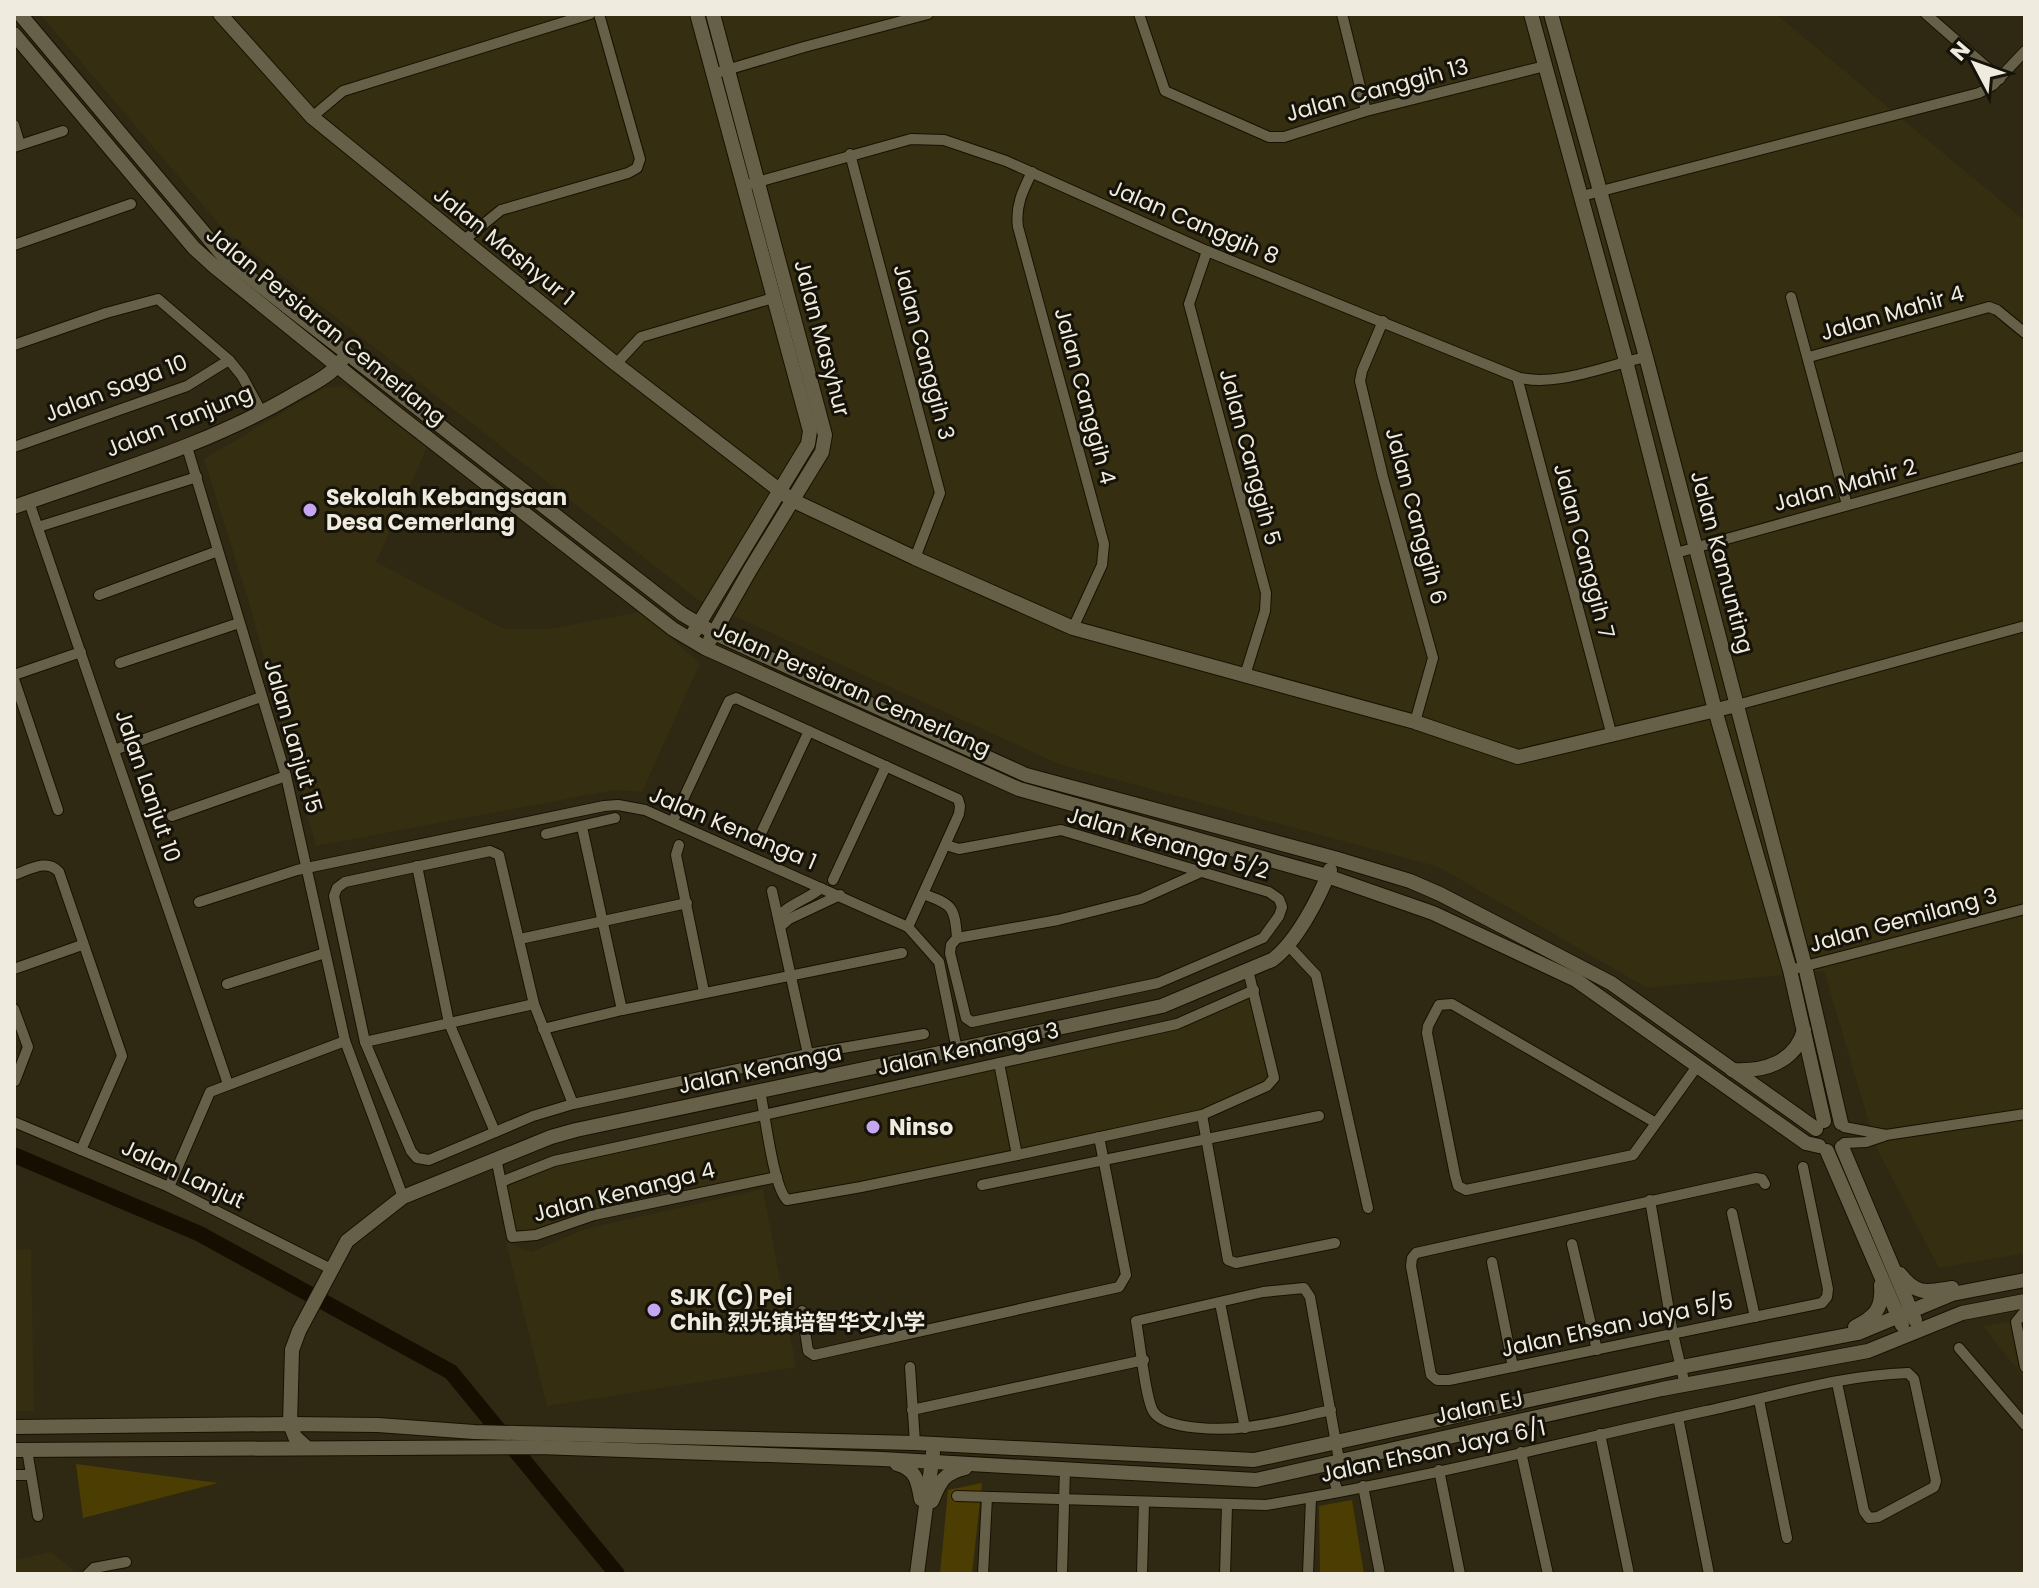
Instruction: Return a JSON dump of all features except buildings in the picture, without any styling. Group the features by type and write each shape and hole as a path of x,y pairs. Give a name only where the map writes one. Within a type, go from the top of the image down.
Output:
{"main road":[{"name":"Jalan Persiaran Cemerlang","path":"20,14 225,258 682,614 714,633 1026,775 1334,858 1410,881 1440,894 1611,983 1731,1070 1820,1125"},
{"name":"Jalan Mashyur 1","path":"220,14 312,117 616,364 786,496 915,558 1073,628 1415,722 1518,757 1737,705"},
{"name":"Jalan Masyhur","path":"697,14 810,431 808,444 786,496 705,648"},
{"name":"Jalan Masyhur","path":"689,639 786,496 822,452 825,435 713,14"},
{"name":"Jalan Kamunting","path":"1531,14 1626,361 1715,710 1798,968 1843,1125"},
{"name":"Jalan Kamunting","path":"1551,14 1646,357 1737,705 1798,968 1820,1125"},
{"name":"Jalan Persiaran Cemerlang","path":"14,34 194,248 338,366 689,639 1019,789 1327,876 1433,913 1576,980 1806,1143 1833,1147"},
{"name":"Jalan Tanjung","path":"14,507 187,447 262,413 338,366 347,353"},
{"name":"Jalan Kenanga","path":"290,1424 290,1361 299,1331 342,1248 352,1235 403,1197 496,1158 576,1130 1162,1006 1272,960 1288,945 1334,858"},
{"path":"1731,1070 1757,1069 1778,1063 1797,1047 1805,1029"},
{"path":"1833,1147 1847,1137 1843,1125 1832,1119 1820,1125 1815,1138 1833,1147 1914,1334"},
{"path":"1885,1267 1915,1289 1930,1292 1975,1289"},
{"path":"1837,1337 1877,1313 1882,1300 1885,1267"},
{"name":"Jalan EJ","path":"536,1440 915,1443 1254,1460 1681,1367 1867,1331 1947,1296 2025,1280"},
{"name":"Jalan EJ","path":"536,1440 1256,1480 1685,1385 1868,1351 1962,1313 2025,1301"},
{"path":"258,1424 282,1411 289,1388"},
{"path":"289,1388 299,1414 318,1424"},
{"path":"290,1424 295,1437 306,1447"},
{"path":"275,1448 290,1424"},
{"path":"14,1427 378,1425 536,1440"},
{"path":"20,1450 483,1446 536,1440"},
{"path":"917,1574 934,1445"},
{"path":"882,1459 906,1466 915,1474 923,1521"},
{"path":"923,1521 943,1476 950,1471 978,1465"}],"street":[{"path":"312,117 343,91 590,14"},
{"path":"463,241 501,210 637,168 640,159 599,14"},
{"path":"713,74 928,14"},
{"name":"Jalan Canggih 13","path":"1139,14 1165,91 1269,137 1284,137 1366,111 1545,66"},
{"path":"1342,14 1366,111"},
{"path":"1926,14 2000,79"},
{"path":"1582,196 1979,93 2000,79 2025,51"},
{"path":"14,125 17,146 63,131"},
{"name":"Jalan Canggih 8","path":"743,186 911,139 936,139 1032,172 1088,200 1207,251 1517,377 1531,381 1549,380 1646,357"},
{"name":"Jalan Canggih 3","path":"850,154 940,493 915,558"},
{"name":"Jalan Canggih 4","path":"1032,172 1020,197 1018,227 1104,544 1102,565 1073,628"},
{"path":"14,245 131,204"},
{"name":"Jalan Canggih 5","path":"1207,251 1189,304 1266,593 1265,611 1245,675"},
{"path":"1791,297 1847,505"},
{"path":"616,364 641,337 773,298"},
{"path":"14,345 106,313 158,299 229,360 242,376 262,413"},
{"name":"Jalan Mahir 4","path":"1809,357 1989,307 2025,333"},
{"name":"Jalan Canggih 6","path":"1383,321 1360,381 1433,658 1415,722"},
{"name":"Jalan Saga 10","path":"14,447 187,386 229,360"},
{"name":"Jalan Canggih 7","path":"1517,377 1612,736"},
{"name":"Jalan Lanjut 15","path":"187,447 286,776 345,1041 403,1197"},
{"name":"Jalan Mahir 2","path":"1676,553 2025,456"},
{"path":"38,527 197,477"},
{"name":"Jalan Lanjut 10","path":"29,502 228,1084"},
{"path":"99,595 218,551"},
{"path":"120,663 239,623"},
{"path":"1737,705 2025,626"},
{"path":"58,810 14,677 81,652"},
{"path":"114,750 261,697"},
{"path":"673,821 731,699 739,699 951,794 959,802 960,810 908,927"},
{"path":"756,844 809,731"},
{"path":"833,880 886,766"},
{"path":"172,816 286,776"},
{"name":"Jalan Kenanga 1","path":"199,902 308,868 604,806 632,806 673,821 908,927 939,962 957,1050"},
{"path":"546,834 615,818"},
{"path":"582,827 622,1010"},
{"name":"Jalan Kenanga 5/2","path":"946,845 959,849 1061,830 1269,892 1280,903 1281,911 1269,934 1256,943 1158,983 969,1021 950,953 951,945 957,938"},
{"path":"679,845 676,855 704,992"},
{"path":"573,1104 534,1004 501,859 492,851 345,882 334,893 365,1042 411,1151 417,1158 429,1160 533,1116 573,1104 808,1054 924,1034"},
{"path":"14,875 45,864 59,872 122,1056 81,1150"},
{"path":"417,866 449,1023 495,1132"},
{"path":"923,894 950,906 957,938 1058,920 1141,899 1201,872"},
{"path":"780,922 783,912 821,888"},
{"path":"772,891 808,1054"},
{"path":"780,922 840,895"},
{"path":"520,939 687,903"},
{"name":"Jalan Gemilang 3","path":"1798,968 2025,909"},
{"path":"14,969 82,945"},
{"path":"1288,945 1316,975 1368,1208"},
{"path":"227,984 325,953"},
{"path":"543,1029 704,992 902,953"},
{"path":"760,1091 777,1177 783,1197 791,1200 1202,1115 1267,1086 1274,1078 1248,970"},
{"name":"Jalan Kenanga 3","path":"501,1182 554,1161 1177,1024 1254,990"},
{"path":"365,1042 534,1004"},
{"path":"1656,1123 1452,1004 1439,1005 1428,1026 1455,1175 1462,1188 1470,1190 1633,1155 1698,1065"},
{"path":"14,1009 28,1047 15,1081"},
{"path":"169,1187 205,1098 215,1088 345,1041"},
{"path":"999,1041 1017,1155"},
{"path":"1833,1147 1886,1135 2025,1114"},
{"path":"1202,1115 1228,1260 1236,1263 1335,1243"},
{"path":"982,1185 1319,1116"},
{"name":"Jalan Lanjut","path":"14,1122 169,1187 331,1269"},
{"path":"1843,1125 1886,1135"},
{"path":"802,1311 808,1351 814,1355 1119,1287 1126,1275 1099,1137"},
{"name":"Jalan Kenanga 4","path":"496,1158 512,1237 536,1235 594,1215 777,1177"},
{"name":"Jalan Ehsan Jaya 5/5","path":"1650,1200 1424,1250 1414,1255 1411,1266 1429,1368 1434,1378 1444,1381 1819,1304 1827,1297 1828,1289 1803,1167"},
{"path":"1685,1385 1650,1200 1756,1178 1762,1179 1765,1184"},
{"path":"1732,1213 1755,1317"},
{"path":"1572,1244 1597,1350"},
{"path":"1492,1262 1513,1367"},
{"path":"1331,1410 1245,1428 1176,1426 1163,1421 1152,1409 1136,1321 1296,1287 1307,1291 1331,1410 1338,1492"},
{"path":"1220,1303 1245,1428"},
{"path":"2025,1311 2016,1322 2025,1367"},
{"path":"1959,1348 2025,1425"},
{"path":"912,1410 1144,1360"},
{"path":"910,1367 915,1443"},
{"name":"Jalan Ehsan Jaya 6/1","path":"957,1496 1266,1505 1311,1498 1875,1374 1911,1375 1914,1379 1936,1484 1934,1487 1878,1517 1869,1518 1864,1511 1837,1383"},
{"path":"1759,1400 1787,1538"},
{"path":"1678,1417 1709,1574"},
{"path":"1600,1434 1629,1574"},
{"path":"20,1450 30,1475 38,1516"},
{"path":"1521,1452 1548,1574"},
{"path":"1062,1574 1065,1468"},
{"path":"1439,1470 1460,1574"},
{"path":"14,1475 30,1475"},
{"path":"1363,1486 1380,1574"},
{"path":"983,1574 987,1497"},
{"path":"1308,1574 1311,1498"},
{"path":"1142,1574 1144,1503"},
{"path":"1225,1574 1227,1505"},
{"path":"88,1574 94,1568 126,1562"}],"shaded area":[{"path":"40,14 1776,14 2025,221 2025,1253 1939,1268 1877,1149 1824,971 1647,988 1439,867 1059,764 697,599 225,231"},
{"path":"344,386 427,447 376,562 504,629 549,629 640,612 700,663 642,792 614,790 316,846 248,599 204,459 324,388"},
{"path":"1251,995 1271,1073 1267,1082 1200,1113 895,1177 788,1196 779,1174 536,1231 514,1233 506,1184 556,1164 1179,1027"},
{"name":"SJK (C) Pei Chih 烈光镇培智华文小学","path":"763,1189 796,1367 547,1406 506,1242 531,1252 585,1229"},
{"path":"31,1249 34,1411 14,1411 14,1250"},
{"path":"2025,1318 2025,1379 1983,1326"},
{"path":"76,1464 218,1483 83,1518"},
{"path":"982,1483 972,1574 940,1574 948,1490"},
{"path":"1352,1500 1364,1574 1320,1574 1319,1506"},
{"path":"51,1552 74,1574 14,1574 14,1560"}],"waterway":[{"path":"14,1155 200,1234 451,1372 617,1574"}],"place":[{"name":"Sekolah Kebangsaan Desa Cemerlang","path":"310,510"},
{"name":"Ninso","path":"873,1127"},
{"name":"SJK (C) Pei Chih 烈光镇培智华文小学","path":"654,1310"}]}
